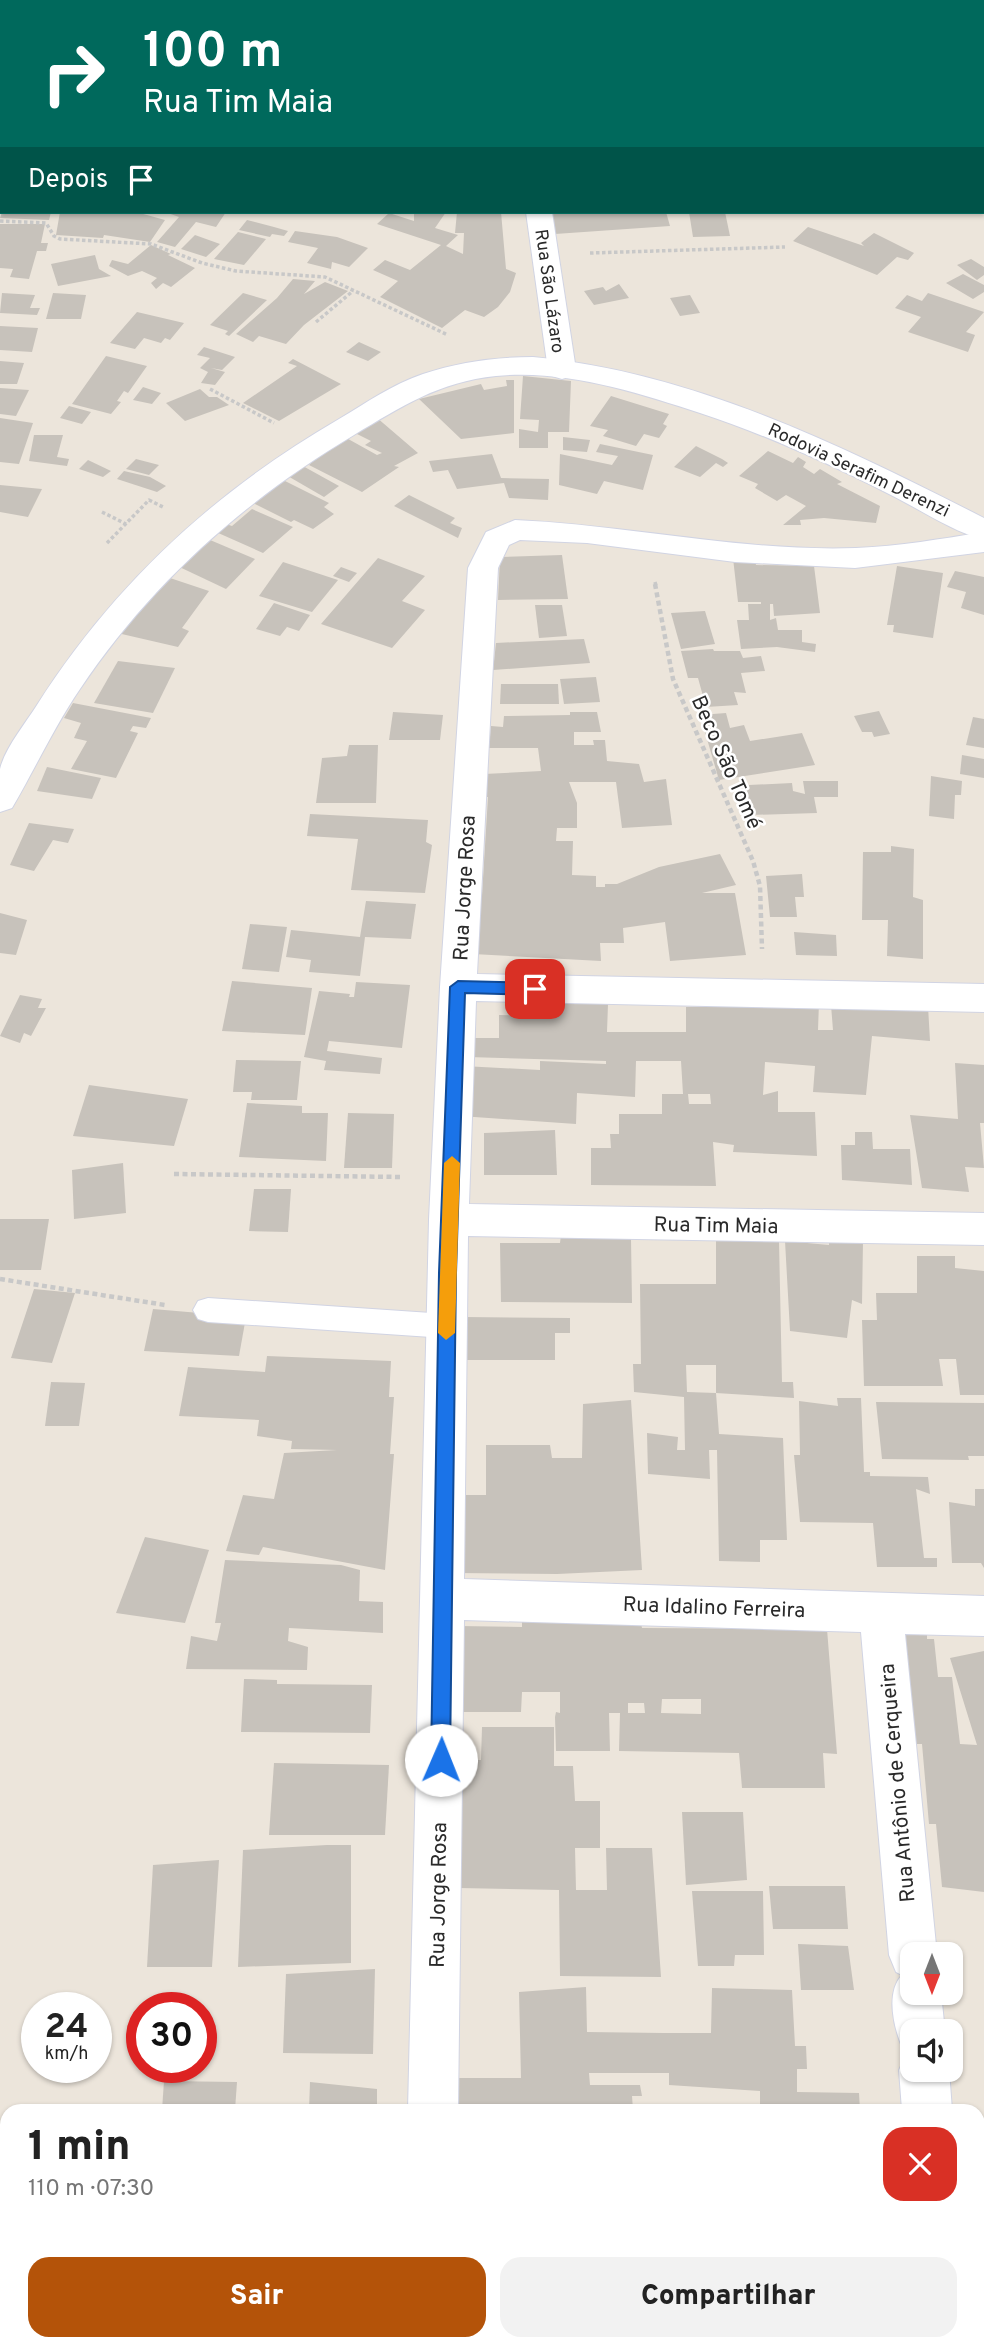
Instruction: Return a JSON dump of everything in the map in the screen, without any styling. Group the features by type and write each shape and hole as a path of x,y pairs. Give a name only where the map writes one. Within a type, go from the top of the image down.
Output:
{"street":[{"name":"Rua São Lázaro","path":"539,214 562,370"},
{"name":"Rodovia Serafim Derenzi","path":"0,800 51,707 107,625 202,526 315,443 433,380 508,367 562,370 666,392 792,435 984,530"},
{"name":"Rua Jorge Rosa","path":"433,2104 449,1220 458,987 483,568 489,550 497,539 514,530 587,533 735,552 855,558 923,552 984,542"},
{"path":"458,987 984,998"},
{"name":"Rua Tim Maia","path":"449,1220 984,1229"},
{"name":"Rua Idalino Ferreira","path":"444,1599 984,1616"},
{"name":"Rua Antônio de Cerqueira","path":"881,1612 912,1942"},
{"path":"925,2082 927,2104"}],"lane":[{"path":"208,1310 446,1325"}],"path":[{"path":"0,221 46,223 54,236 60,239 166,247 202,263 236,271 275,276 325,277 448,335 508,367"},
{"path":"545,254 785,247"},
{"path":"316,322 353,291"},
{"path":"210,389 315,443"},
{"path":"102,512 126,524"},
{"name":"Beco São Tomé","path":"649,542 673,679 753,861 761,897 761,937 767,995"},
{"path":"174,1174 452,1178"},
{"path":"0,1279 208,1310"}],"building":[{"path":"1,214 50,214 49,220 0,218"},
{"path":"60,214 143,214 165,220 150,242 104,235 103,238 56,235"},
{"path":"171,214 225,214 216,227 196,222 175,247 157,242 179,217"},
{"path":"388,214 414,221 414,214 445,214 435,228 458,235 446,246 463,254 464,233 455,233 457,214 501,214 506,269 516,273 510,292 498,307 484,317 465,310 442,328 380,297 398,281 373,270 385,260 410,270 441,245 377,224"},
{"path":"551,214 667,214 670,226 555,234"},
{"path":"689,214 725,214 730,236 693,237"},
{"path":"247,220 288,231 284,236 272,234 270,237 239,230"},
{"path":"0,224 45,224 41,243 48,243 46,251 37,251 29,279 10,277 13,269 0,268"},
{"path":"808,227 864,246 861,243 874,233 914,253 908,260 897,257 877,275 793,241"},
{"path":"295,231 337,237 368,248 349,267 332,262 331,269 307,263 318,248 288,242"},
{"path":"238,232 266,239 244,265 214,259"},
{"path":"195,235 220,244 206,257 181,249"},
{"path":"151,245 195,268 171,287 163,283 156,289 151,283 157,278 142,271 128,276 109,266 112,260 128,264"},
{"path":"95,255 99,269 111,276 58,286 51,264"},
{"path":"971,259 984,267 984,275 977,280 957,265"},
{"path":"963,274 984,285 984,292 973,299 946,283"},
{"path":"293,279 315,281 304,294 325,282 348,291 304,325 286,344 259,336 253,342 236,334 277,298"},
{"path":"619,284 629,298 594,305 584,291 603,287 606,291"},
{"path":"2,293 35,295 30,308 40,308 37,315 0,313"},
{"path":"53,293 86,295 81,319 46,319"},
{"path":"243,293 267,300 229,336 225,334 228,331 210,325"},
{"path":"928,293 984,312 966,332 975,335 968,352 908,332 921,317 895,308 907,295 922,301"},
{"path":"690,295 700,313 680,316 670,298"},
{"path":"137,312 184,323 170,340 165,338 161,343 144,338 135,349 110,343"},
{"path":"0,326 38,328 32,352 0,350"},
{"path":"359,342 381,352 368,361 346,352"},
{"path":"204,347 235,357 222,370 211,368 225,372 215,385 201,383 208,372 200,368 210,358 197,355"},
{"path":"106,356 147,366 128,393 124,391 117,401 121,402 111,414 72,404"},
{"path":"293,359 341,384 279,421 243,403 297,366 288,363"},
{"path":"0,361 24,363 17,384 0,384"},
{"path":"523,376 571,381 569,432 548,432 548,448 519,448 519,429 538,432 539,420 520,419"},
{"path":"506,380 514,380 514,433 461,439 419,399 481,384 484,390 507,386"},
{"path":"143,387 161,393 152,404 133,400"},
{"path":"0,388 29,390 16,416 0,414"},
{"path":"200,389 209,397 217,397 229,405 185,421 166,403"},
{"path":"611,396 669,414 663,424 667,426 659,438 644,434 636,446 603,436 608,430 590,426"},
{"path":"69,406 91,412 82,424 60,418"},
{"path":"376,417 418,453 394,466 399,467 362,492 309,465 341,435 377,455 382,453 365,445 371,441 351,431"},
{"path":"0,418 33,423 19,464 0,462"},
{"path":"34,435 63,435 57,457 69,459 67,466 29,461"},
{"path":"563,437 590,440 587,452 563,450"},
{"path":"600,444 653,455 643,490 604,481 597,494 559,485 560,454 612,465 618,456 596,452"},
{"path":"696,446 728,463 723,467 716,463 700,477 674,467"},
{"path":"768,451 793,463 798,457 806,462 803,467 814,474 820,469 842,482 837,484 880,506 876,523 824,518 800,520 801,525 783,525 806,506 786,495 777,501 755,488 758,484 739,476"},
{"path":"492,454 501,478 549,479 548,500 509,498 504,483 457,489 448,470 433,472 429,461"},
{"path":"136,459 159,465 149,475 126,469"},
{"path":"88,460 111,471 103,477 79,469"},
{"path":"301,465 339,486 324,497 286,475"},
{"path":"124,471 150,477 166,486 157,492 117,479"},
{"path":"277,477 329,503 324,507 334,514 313,529 294,520 291,522 247,500"},
{"path":"0,485 42,489 28,517 0,512"},
{"path":"409,495 455,518 450,523 462,528 458,538 394,506"},
{"path":"252,509 293,527 263,553 216,532 226,524 232,526"},
{"path":"203,537 255,559 226,589 171,563"},
{"path":"562,555 568,599 498,600 500,557"},
{"path":"378,558 425,576 402,601 425,610 392,648 321,624"},
{"path":"733,558 755,558 756,565 814,566 820,613 774,616 773,604 770,604 770,620 776,618 778,630 802,630 802,642 816,644 815,652 777,647 741,649 737,620 749,620 748,604 761,602 738,602"},
{"path":"283,562 338,580 312,612 259,596"},
{"path":"897,566 943,573 933,638 893,632 894,625 887,625"},
{"path":"341,567 357,573 349,582 333,576"},
{"path":"955,571 984,577 984,615 961,608 966,592 947,587"},
{"path":"161,575 209,591 182,628 189,631 178,647 113,632"},
{"path":"274,603 310,615 299,631 287,627 280,636 256,629"},
{"path":"535,605 562,605 567,636 539,638"},
{"path":"705,611 715,644 681,649 671,613"},
{"path":"584,639 590,663 493,670 496,643"},
{"path":"681,651 740,651 743,658 761,656 765,671 741,673 746,693 734,692 738,705 706,707 698,678 688,678"},
{"path":"118,661 175,668 153,713 94,703"},
{"path":"596,677 600,702 564,704 560,679"},
{"path":"501,684 558,684 559,704 500,704"},
{"path":"73,703 151,718 146,728 133,726 130,731 138,733 116,778 71,769 87,741 74,738 81,723 64,718"},
{"path":"879,711 890,734 874,737 872,732 862,732 854,716"},
{"path":"393,712 443,715 440,740 389,740"},
{"path":"570,712 597,712 601,732 574,732 574,745 594,745 593,740 605,740 607,761 639,764 644,782 666,779 672,825 622,828 616,782 569,782 577,803 577,828 557,828 556,841 573,841 572,875 596,876 596,887 605,887 605,884 617,884 659,867 720,854 736,885 702,893 735,893 746,955 670,961 665,922 623,928 624,943 600,943 601,961 473,954 477,895 482,895 488,797 482,797 484,774 541,771 538,748 489,748 491,726 503,727 504,716 570,715"},
{"path":"726,713 730,728 744,725 750,741 802,733 815,765 719,780 700,715"},
{"path":"973,717 984,719 984,748 966,745"},
{"path":"349,745 378,745 376,803 316,803 322,758 347,756"},
{"path":"962,755 984,759 984,778 960,774"},
{"path":"47,767 101,778 92,799 37,791"},
{"path":"931,776 962,781 961,795 955,795 954,819 929,816"},
{"path":"803,781 838,781 838,797 814,797 817,813 751,815 750,810 745,810 743,804 749,804 748,799 741,799 740,791 749,788 749,785 792,783 793,791 805,794"},
{"path":"310,814 428,820 426,842 432,845 425,893 351,890 358,839 307,836"},
{"path":"29,823 74,829 68,843 53,840 34,871 10,865"},
{"path":"891,846 914,849 913,897 923,900 923,959 887,956 888,920 862,920 863,852 891,852"},
{"path":"802,874 804,897 795,897 797,917 770,917 766,876"},
{"path":"366,901 416,904 411,939 365,937 360,976 309,972 311,960 286,957 291,930 360,937"},
{"path":"0,913 27,920 16,955 0,953"},
{"path":"250,924 287,927 279,972 242,969"},
{"path":"794,932 836,935 837,956 796,955"},
{"path":"232,981 312,988 305,1035 222,1031"},
{"path":"356,982 410,985 402,1048 329,1041 327,1051 382,1058 380,1074 324,1070 326,1061 304,1057 319,991 350,994 349,997 354,997"},
{"path":"20,995 42,999 38,1008 46,1008 31,1036 24,1033 20,1043 0,1036"},
{"path":"704,1001 819,1002 818,1030 833,1030 831,1005 928,1006 930,1041 872,1036 866,1095 813,1092 815,1066 765,1062 763,1095 778,1091 778,1112 815,1112 817,1156 733,1152 734,1145 713,1142 716,1186 591,1185 591,1148 611,1148 610,1134 619,1134 619,1114 662,1114 662,1094 683,1094 681,1061 636,1061 635,1097 577,1093 576,1124 460,1116 463,1066 540,1070 540,1061 606,1064 606,1061 468,1057 469,1038 499,1038 499,1015 559,1016 561,1004 608,1004 607,1032 686,1032 686,1007 705,1007","holes":["688,1094 710,1094 711,1104 689,1104"]},
{"path":"236,1060 301,1061 297,1100 251,1100 252,1092 233,1092"},
{"path":"955,1063 984,1065 984,1123 980,1123 984,1168 965,1167 969,1192 922,1188 910,1115 958,1119"},
{"path":"89,1085 188,1099 174,1146 73,1136"},
{"path":"247,1103 302,1106 302,1113 328,1113 326,1161 239,1157"},
{"path":"348,1113 394,1114 392,1168 344,1168"},
{"path":"555,1130 557,1175 484,1175 484,1133"},
{"path":"855,1132 872,1132 873,1149 910,1149 912,1185 842,1180 841,1145 855,1145"},
{"path":"123,1163 126,1213 74,1219 72,1170"},
{"path":"254,1189 291,1189 288,1232 249,1231"},
{"path":"0,1219 49,1219 41,1270 0,1270"},
{"path":"561,1235 631,1239 632,1303 501,1302 500,1243 560,1243"},
{"path":"716,1237 779,1241 782,1382 793,1382 794,1398 716,1393 719,1434 783,1438 787,1540 760,1540 760,1562 719,1561 717,1450 709,1450 710,1479 648,1474 647,1433 678,1437 677,1450 685,1450 684,1397 634,1392 633,1364 641,1364 640,1284 716,1284","holes":["686,1365 716,1365 716,1393 687,1392"]},
{"path":"829,1237 863,1241 862,1304 852,1300 847,1338 790,1331 785,1241 829,1245"},
{"path":"917,1256 955,1256 955,1268 984,1271 984,1395 960,1395 956,1359 939,1359 943,1386 864,1386 862,1320 877,1320 876,1293 917,1293"},
{"path":"34,1289 75,1293 52,1363 11,1358"},
{"path":"153,1309 246,1317 239,1356 144,1351"},
{"path":"464,1317 570,1318 570,1333 555,1333 555,1360 464,1360"},
{"path":"267,1356 391,1361 389,1397 394,1397 390,1454 394,1454 385,1570 263,1547 259,1555 226,1551 243,1495 274,1499 284,1453 337,1450 291,1449 292,1441 257,1436 259,1420 179,1416 188,1367 265,1372"},
{"path":"51,1382 85,1383 79,1426 45,1426"},
{"path":"837,1398 861,1398 864,1472 870,1472 870,1476 928,1477 930,1494 916,1489 924,1558 937,1558 937,1567 877,1567 873,1523 800,1522 794,1455 800,1455 799,1401 838,1406"},
{"path":"631,1400 642,1570 557,1574 454,1573 457,1495 486,1495 486,1445 550,1445 552,1458 582,1458 583,1404"},
{"path":"876,1402 984,1403 984,1456 968,1456 969,1460 882,1459"},
{"path":"975,1489 984,1489 984,1568 981,1563 952,1563 949,1502 975,1506"},
{"path":"145,1537 209,1550 185,1623 116,1613"},
{"path":"225,1560 341,1565 360,1570 359,1601 383,1602 383,1633 289,1628 288,1641 308,1647 307,1670 186,1669 191,1636 217,1641 221,1623 215,1623"},
{"path":"522,1622 641,1623 642,1628 827,1629 837,1754 823,1753 825,1788 742,1788 739,1753 619,1751 620,1713 609,1713 610,1751 556,1751 555,1717 556,1712 560,1713 560,1692 522,1692 521,1712 457,1712 457,1626 522,1627","holes":["662,1699 701,1699 701,1714 661,1713","628,1703 644,1703 645,1713 628,1713"]},
{"path":"901,1634 927,1634 927,1639 934,1639 938,1677 952,1677 960,1744 977,1745 950,1658 984,1651 984,1892 942,1887 936,1824 929,1824 922,1744 914,1744"},
{"path":"244,1679 277,1680 277,1684 372,1685 370,1733 241,1732"},
{"path":"482,1727 554,1727 554,1766 573,1766 575,1801 600,1801 600,1848 575,1848 576,1890 607,1890 606,1848 652,1848 661,1977 560,1976 559,1890 459,1888 463,1760 481,1760"},
{"path":"274,1763 389,1765 385,1835 269,1835"},
{"path":"682,1812 743,1812 747,1880 686,1885"},
{"path":"351,1845 351,1963 238,1967 243,1850"},
{"path":"219,1860 212,1967 147,1967 153,1865"},
{"path":"769,1886 845,1886 848,1929 773,1929"},
{"path":"692,1891 763,1891 764,1955 735,1955 734,1966 698,1966"},
{"path":"798,1944 848,1946 854,1990 801,1990"},
{"path":"375,1969 373,2054 283,2053 286,1974"},
{"path":"586,1987 587,2032 711,2033 712,1988 792,1990 795,2046 806,2046 807,2069 797,2069 797,2092 859,2093 860,2104 760,2104 760,2091 669,2085 669,2073 589,2073 590,2085 640,2085 642,2096 632,2096 633,2104 457,2104 458,2078 521,2078 519,1992"},
{"path":"237,2082 235,2104 162,2104 164,2083"},
{"path":"310,2082 377,2089 377,2104 309,2104"}],"slow traffic":[{"path":"446,1333 452,1163"}],"route":[{"path":"441,1760 447,1273 458,987 535,989"}]}
